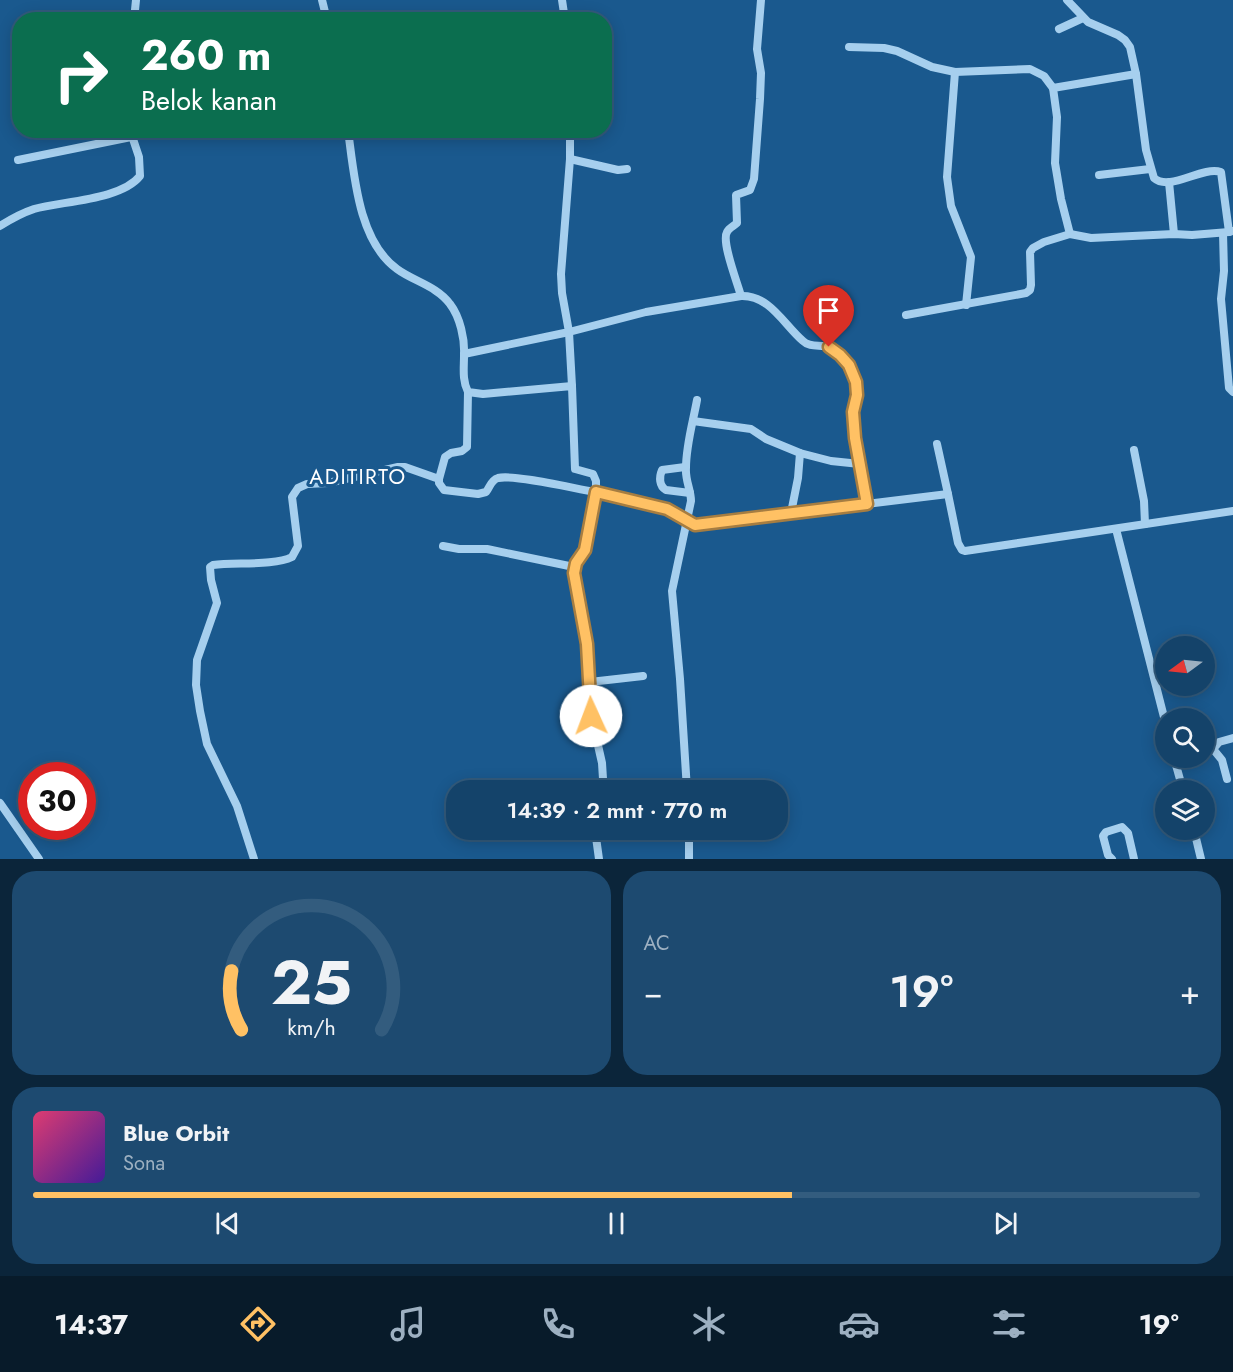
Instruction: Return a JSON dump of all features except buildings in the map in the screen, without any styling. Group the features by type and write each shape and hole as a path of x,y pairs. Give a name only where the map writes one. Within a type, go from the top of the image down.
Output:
{"street":[{"path":"741,296 725,235 737,223 736,195 750,189 754,179 761,73 757,49 760,0"},
{"path":"1067,0 1083,18 1125,40 1132,54 1150,169 1156,180 1161,183 1211,171 1221,172 1228,232 1221,299 1229,351 1229,388 1233,392"},
{"path":"1059,28 1083,18"},
{"path":"849,47 884,48 897,51 932,67 955,72 1026,69 1039,72 1053,88 1057,117 1055,163 1070,234"},
{"path":"955,72 947,177 951,206 971,257 966,305"},
{"path":"1053,88 1136,74"},
{"path":"18,160 114,138"},
{"path":"0,226 31,210 99,196 131,185 140,176 132,138"},
{"path":"349,138 359,201 370,234 392,265 432,288 449,303 461,331 464,354 463,373 468,392 466,447 462,451 444,457 439,479 444,490 471,494 486,492 495,479 522,479 596,492 667,509 695,525 948,494"},
{"path":"570,138 561,286 569,332 575,424 575,466 578,471 595,476 596,492 585,550 574,567 575,587 587,644 590,710 599,745 602,780"},
{"path":"570,159 627,170"},
{"path":"1100,175 1150,169"},
{"path":"1169,182 1174,234"},
{"path":"906,315 1026,294 1031,285 1030,252 1044,242 1070,234 1091,238 1228,232"},
{"path":"464,354 569,332 646,312 741,296 755,297 764,302 792,328 802,341 810,345 829,347 849,365 857,392 853,425 867,504"},
{"path":"468,392 483,394 572,386"},
{"path":"686,780 672,591 687,521 690,493 687,486 686,466 696,400"},
{"path":"693,421 751,429 766,439 800,453 831,461 860,464"},
{"path":"937,444 958,543 965,551 1233,511"},
{"path":"1134,450 1144,501 1145,524"},
{"path":"791,513 800,453"},
{"path":"686,466 662,470 661,485 666,490 690,493"},
{"path":"254,859 237,806 207,744 196,685 197,660 217,603 210,567 233,563 276,563 292,558 298,546 292,497 295,491 302,486 328,483 398,467 412,469 439,479"},
{"path":"1116,529 1162,708"},
{"path":"443,546 459,549 487,549 574,567"},
{"path":"590,682 644,676"},
{"path":"1215,747 1219,742 1233,738"},
{"path":"1215,751 1222,760 1227,779"},
{"path":"0,803 39,859"},
{"path":"1112,859 1108,855 1103,836 1106,832 1122,827 1126,830 1134,859"},
{"path":"596,840 599,859"},
{"path":"689,840 689,859"},
{"path":"1196,840 1201,859"}],"district":[{"name":"ADITIRTO","path":"358,477"}],"route":[{"path":"591,716 587,644 575,587 574,567 585,550 596,492 667,509 695,525 867,504 855,438 853,412 857,395 856,382 849,365 829,347"}]}
